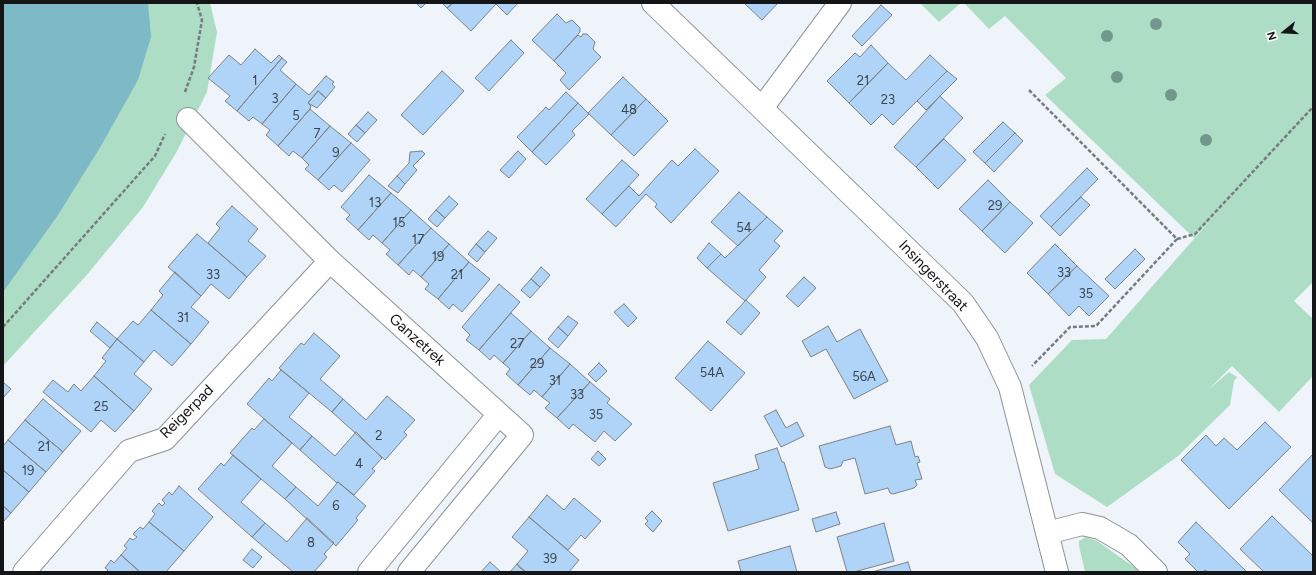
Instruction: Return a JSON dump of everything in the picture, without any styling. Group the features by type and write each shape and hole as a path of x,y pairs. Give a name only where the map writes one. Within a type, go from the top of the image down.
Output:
{"street":[{"name":"Insingerstraat","path":"653,3 963,303 987,338 1010,387 1057,572"},
{"path":"762,108 840,3"},
{"name":"Ganzetrek","path":"188,119 330,261 522,435 409,572"},
{"name":"Reigerpad","path":"24,572 129,451 165,439 330,261"},
{"path":"369,572 499,414"},
{"path":"1048,533 1082,524 1100,528 1129,545 1156,572"}],"path":[{"path":"184,95 194,67 202,20 197,3"},
{"path":"1029,90 1177,239"},
{"path":"1010,387 1070,327 1096,326 1177,239 1195,234 1313,107"},
{"path":"3,328 155,156 167,130"}],"green space":[{"path":"3,3 210,3 217,32 207,92 176,153 143,207 85,277 3,366"},
{"path":"920,3 961,3 939,22"},
{"path":"964,3 1313,3 1313,282 1294,301 1313,319 1313,376 1279,412 1232,366 1208,390 1229,372 1237,377 1234,381 1230,405 1178,456 1107,507 1055,474 1029,385 1072,340 1106,339 1236,191 1194,238 1045,95 1066,78 1005,16 989,29"},
{"path":"1086,537 1097,541 1141,572 1085,572 1079,541"}],"water":[{"path":"3,3 148,3 151,37 138,80 101,146 58,215 3,292"}],"building":[{"path":"416,3 426,3 421,8"},
{"path":"442,3 453,3 447,8"},
{"path":"453,3 518,3 507,15 496,4 471,31 447,8"},
{"path":"744,3 778,3 762,20"},
{"path":"881,5 892,15 862,46 852,36"},
{"path":"557,14 566,23 572,20 580,28 580,32 554,61 532,40"},
{"path":"583,34 587,34 595,42 593,49 601,57 569,90 560,80 566,73 554,61 578,35 581,37"},
{"path":"511,40 524,53 489,91 475,78"},
{"path":"871,45 888,63 849,103 827,81 855,53 860,57"},
{"path":"255,49 271,63 279,55 282,58 237,111 225,101 230,96 208,78 229,55 241,65"},
{"path":"930,55 947,71 893,125 882,114 871,125 849,103 888,63 906,80"},
{"path":"282,58 287,62 280,70 296,84 262,124 253,117 249,121 237,111"},
{"path":"442,71 464,91 423,135 401,115"},
{"path":"947,71 957,79 926,110 917,101"},
{"path":"326,76 334,82 332,84 335,87 326,98 318,91 308,103 311,106 310,109 278,146 266,135 270,130 262,124 296,84 309,95"},
{"path":"623,77 646,99 611,135 588,113"},
{"path":"318,91 326,98 317,108 308,103"},
{"path":"566,92 578,103 532,152 517,137 546,107 549,110"},
{"path":"940,96 963,118 916,167 894,147"},
{"path":"646,99 668,121 634,156 611,135"},
{"path":"578,103 589,114 572,131 575,135 546,165 532,152"},
{"path":"310,109 330,126 302,158 293,151 289,156 278,146"},
{"path":"368,112 377,120 365,133 356,125"},
{"path":"1003,122 1015,133 985,163 973,152"},
{"path":"356,125 365,133 357,142 348,134"},
{"path":"330,126 351,143 318,180 305,169 309,165 302,158"},
{"path":"1015,133 1023,141 994,172 985,163"},
{"path":"944,139 966,160 938,189 916,167"},
{"path":"351,143 370,160 342,192 334,185 329,190 318,180"},
{"path":"695,149 719,171 671,223 655,207 657,204 646,194 616,227 602,214 629,186 639,196 672,160 678,166"},
{"path":"422,151 425,154 413,166 417,170 405,184 397,176 409,163 410,152"},
{"path":"518,151 526,159 509,178 500,170"},
{"path":"622,160 639,175 602,214 586,199"},
{"path":"1087,168 1098,179 1051,227 1040,216"},
{"path":"369,175 391,193 358,230 346,219 350,215 341,207"},
{"path":"397,176 405,184 398,193 388,186"},
{"path":"988,180 1010,202 982,231 959,209"},
{"path":"739,192 767,217 738,246 711,222"},
{"path":"391,193 411,210 382,243 373,235 369,240 358,230"},
{"path":"449,196 458,204 445,218 436,210"},
{"path":"1081,197 1090,205 1060,236 1051,227"},
{"path":"1010,202 1033,223 1005,253 982,231"},
{"path":"232,206 258,229 248,241 266,256 247,277 208,243 220,228 216,224"},
{"path":"411,210 431,228 398,265 386,254 390,250 382,243"},
{"path":"436,210 445,218 437,227 428,219"},
{"path":"767,217 783,231 774,241 780,246 759,270 766,277 745,301 707,268 721,254 725,258"},
{"path":"431,228 449,244 421,277 413,270 409,275 398,265"},
{"path":"488,231 497,238 485,252 476,244"},
{"path":"197,234 247,277 229,299 211,284 201,296 168,267"},
{"path":"709,243 721,254 707,268 697,258"},
{"path":"449,244 469,262 438,299 425,289 429,284 421,277"},
{"path":"476,244 485,252 477,262 468,254"},
{"path":"1055,244 1077,266 1048,294 1027,273"},
{"path":"1135,249 1145,259 1115,289 1105,279"},
{"path":"469,262 490,279 462,312 453,304 449,309 438,299"},
{"path":"1077,266 1109,296 1089,316 1079,306 1069,316 1048,294"},
{"path":"541,267 550,275 540,287 531,279"},
{"path":"175,272 201,296 191,307 209,322 191,344 151,310 163,295 159,291"},
{"path":"804,277 816,288 798,307 786,296"},
{"path":"531,279 540,287 530,298 521,290"},
{"path":"499,284 520,302 479,350 466,340 470,335 462,327"},
{"path":"746,300 760,313 741,335 726,322"},
{"path":"624,304 637,318 628,327 614,312"},
{"path":"151,310 191,344 172,366 154,350 144,362 117,339 133,321 138,325"},
{"path":"511,313 531,331 503,363 494,355 490,360 479,350"},
{"path":"568,316 578,323 568,336 558,327"},
{"path":"97,322 117,339 110,348 90,331"},
{"path":"828,326 837,342 860,329 888,381 854,399 826,349 811,357 802,341"},
{"path":"558,327 568,336 558,348 548,339"},
{"path":"531,331 550,348 518,385 506,374 510,369 503,363"},
{"path":"314,333 340,356 320,379 343,399 332,412 279,368 301,343 304,345"},
{"path":"117,339 144,362 134,374 152,389 134,411 94,376 106,361 102,358"},
{"path":"708,341 745,373 711,411 675,378"},
{"path":"550,348 570,364 542,397 534,390 530,395 518,385"},
{"path":"599,363 607,371 596,382 588,374"},
{"path":"570,364 590,382 557,418 545,408 550,403 542,397"},
{"path":"281,370 309,393 289,417 312,436 300,450 247,404 269,378 272,381"},
{"path":"94,376 134,411 115,432 101,420 91,432 43,392 53,380 68,392 74,384 81,391"},
{"path":"3,382 11,389 3,398"},
{"path":"590,382 610,399 607,403 632,424 615,441 604,431 595,442 573,424 569,429 557,418"},
{"path":"387,396 415,420 404,432 407,435 385,460 332,412 343,399 366,420"},
{"path":"43,399 81,431 63,452 25,420"},
{"path":"776,410 786,428 797,422 804,436 781,447 764,416"},
{"path":"264,419 292,443 272,466 296,487 285,499 230,453 252,428 254,430"},
{"path":"25,420 63,452 46,472 8,440"},
{"path":"1265,422 1291,447 1229,509 1181,460 1206,435 1216,446 1224,438 1237,450"},
{"path":"890,426 896,445 911,441 915,457 918,456 920,462 917,463 922,479 915,480 917,485 914,488 893,494 890,493 888,488 865,494 855,458 843,461 841,466 830,469 825,467 819,446"},
{"path":"356,432 382,458 372,469 375,471 354,495 338,482 337,483 300,450 312,436 335,456"},
{"path":"8,440 46,472 29,492 3,470 3,446"},
{"path":"777,448 782,462 784,462 799,510 728,531 713,483 759,469 755,455"},
{"path":"598,451 606,459 599,466 591,459"},
{"path":"1313,454 1313,523 1279,490"},
{"path":"233,455 261,479 241,502 265,523 252,537 198,489 221,463 224,466"},
{"path":"3,470 29,492 11,513 3,506"},
{"path":"338,482 366,506 356,518 358,520 336,546 285,499 296,487 318,506"},
{"path":"179,486 213,517 184,551 149,522 155,514 152,511 159,503 162,506 165,503 162,500 169,492 172,495"},
{"path":"547,495 564,510 574,498 601,521 585,539 581,535 568,550 529,517"},
{"path":"3,506 11,513 3,522"},
{"path":"652,511 662,521 653,532 645,524 648,521 645,518"},
{"path":"836,512 840,524 816,532 812,519"},
{"path":"1272,516 1313,556 1313,572 1264,572 1240,549"},
{"path":"529,517 579,560 569,572 526,572 517,564 528,551 512,537"},
{"path":"307,518 334,543 324,554 327,557 314,572 293,572 252,537 265,523 287,542"},
{"path":"149,522 184,551 166,572 140,572 121,555 127,548 124,546 130,538 133,540 137,537 133,534 140,527 143,529"},
{"path":"1196,522 1247,572 1208,572 1205,570 1203,572 1198,572 1185,559 1190,554 1178,542"},
{"path":"884,523 894,561 854,572 847,572 837,537"},
{"path":"790,546 797,572 741,572 738,561"},
{"path":"252,549 262,557 253,568 243,560"},
{"path":"121,555 140,572 106,572 108,570 105,568 111,560 114,563"},
{"path":"490,562 501,572 481,572"},
{"path":"908,562 911,572 872,572"},
{"path":"517,564 520,568 526,572 510,572"}]}
